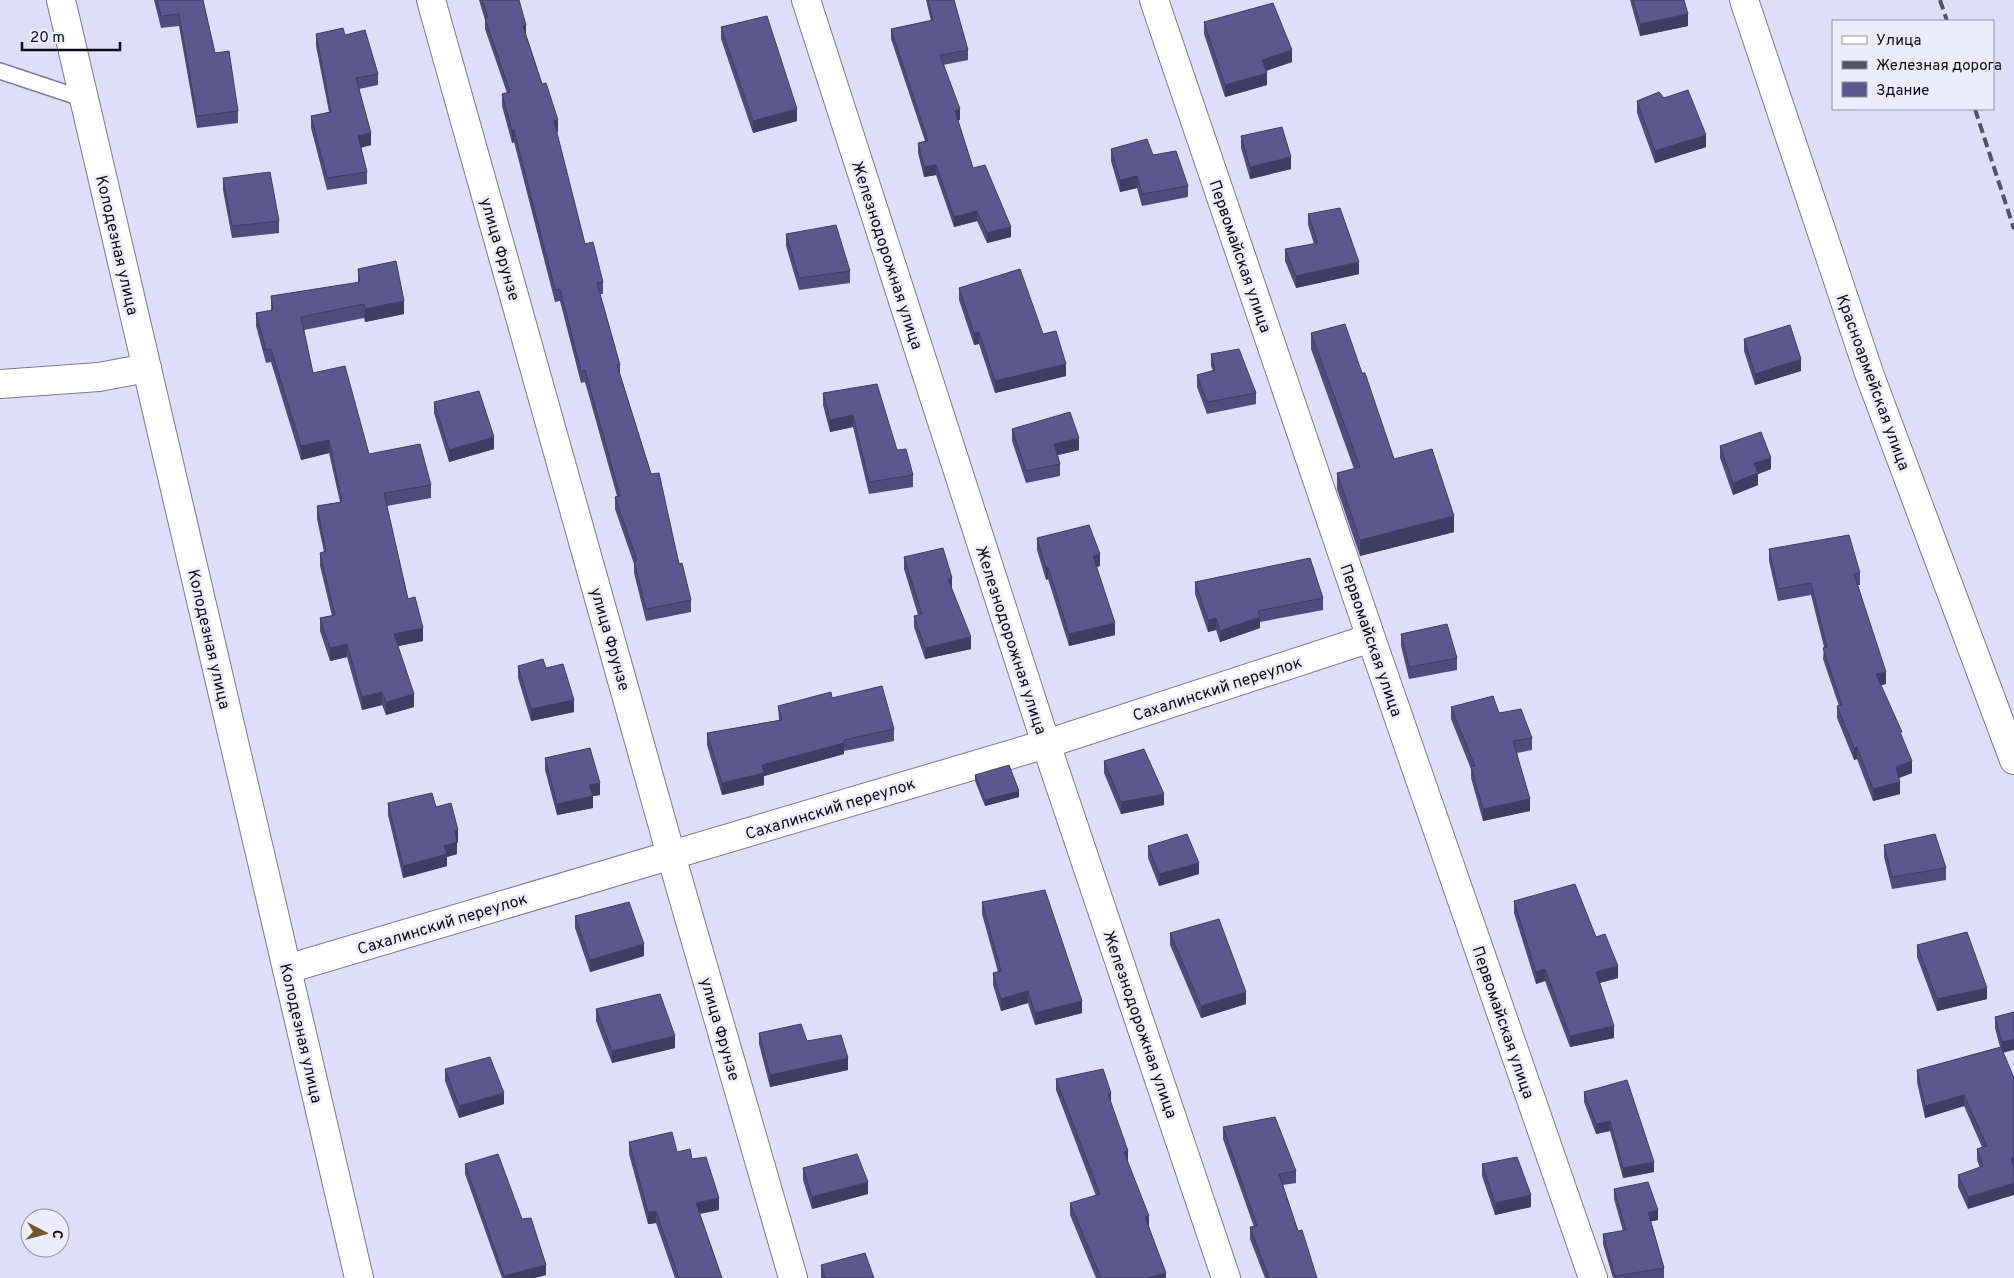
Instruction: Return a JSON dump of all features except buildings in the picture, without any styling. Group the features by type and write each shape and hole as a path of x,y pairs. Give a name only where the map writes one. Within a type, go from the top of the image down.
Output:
{"street":[{"name":"Колодезная улица","path":"61,0 359,1278"},
{"name":"улица Фрунзе","path":"431,0 671,855 793,1278"},
{"name":"Железнодорожная улица","path":"806,0 1046,744 1226,1278"},
{"name":"Первомайская улица","path":"1154,0 1371,638 1593,1278"},
{"name":"Красноармейская улица","path":"1744,0 1870,376 2014,760"},
{"path":"0,384 99,377 147,368"},
{"name":"Сахалинский переулок","path":"287,969 1046,744 1371,638"}],"lane":[{"path":"0,71 84,99"}],"railway":[{"path":"1940,0 1947,20"},
{"path":"1975,110 2014,229"}]}
